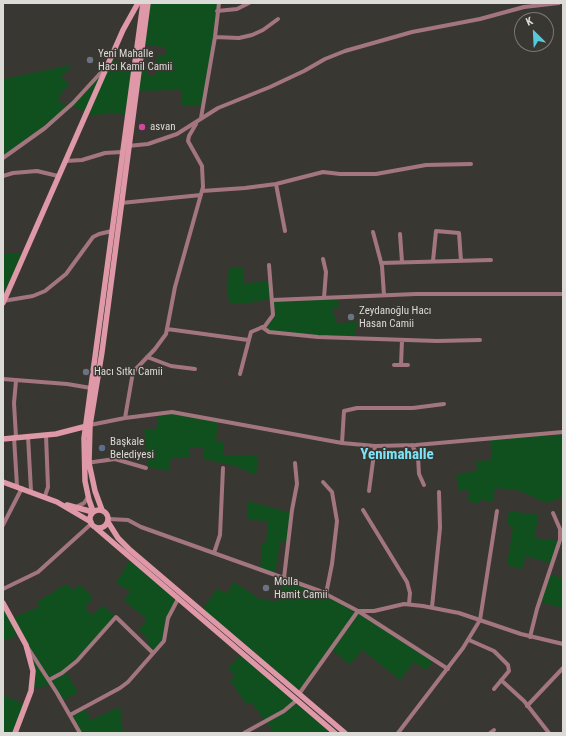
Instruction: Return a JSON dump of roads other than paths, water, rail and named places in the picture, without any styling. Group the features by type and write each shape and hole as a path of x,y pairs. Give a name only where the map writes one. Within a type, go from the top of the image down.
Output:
{"main road":[{"path":"3,302 123,30 138,3"},
{"path":"93,525 90,518 93,512 88,497 86,463 91,388 143,3"},
{"path":"88,426 102,352 148,3"},
{"path":"3,439 46,435 88,426"},
{"path":"86,463 102,510 108,514 109,520 118,538 128,549 298,697 335,733"},
{"path":"3,482 45,496 60,503 93,525 178,599 298,697 345,733"},
{"path":"60,503 93,512 102,510"},
{"path":"93,525 103,528 109,520"},
{"path":"3,603 5,610 26,646 32,663 34,681 28,704 15,733"}],"street":[{"path":"125,418 132,375 163,340 184,252 202,193 203,170 188,141 189,136 199,120 215,37 219,3"},
{"path":"217,11 237,9 249,3"},
{"path":"128,146 148,144 168,138 218,108 270,87 304,71 325,58 406,33 480,19 532,3"},
{"path":"515,9 559,3"},
{"path":"215,37 239,38 252,35 263,30 278,19"},
{"path":"3,158 45,128 107,67"},
{"path":"65,161 82,160 105,153 122,152"},
{"path":"121,203 276,184 318,172 376,174 426,165 471,164"},
{"path":"3,176 13,173 37,171 58,176"},
{"path":"276,184 285,231"},
{"path":"3,302 33,296 49,289 66,274 93,237 112,231"},
{"path":"433,261 436,231 460,234 461,261"},
{"path":"373,232 381,263 384,295"},
{"path":"400,234 402,262"},
{"path":"323,259 326,272 324,298"},
{"path":"381,263 491,260"},
{"path":"240,374 248,340 253,330 262,327 270,321 273,315 269,265"},
{"path":"273,300 384,295 561,294"},
{"path":"262,327 269,332 293,335 402,340 480,340"},
{"path":"166,329 248,340"},
{"path":"401,365 402,340"},
{"path":"147,357 171,366 195,369"},
{"path":"394,365 408,365"},
{"path":"3,379 67,384 91,388"},
{"path":"3,525 19,487 14,403 16,381"},
{"path":"342,443 344,411 357,408 413,408 444,404"},
{"path":"88,426 125,418 180,413 342,443 375,446 412,445 563,432"},
{"path":"45,496 48,487 46,435"},
{"path":"28,436 31,491"},
{"path":"412,445 418,457 419,474 424,485"},
{"path":"369,491 375,446"},
{"path":"86,463 115,459 146,468"},
{"path":"284,578 292,510 297,484 295,463"},
{"path":"214,553 220,535 220,494 223,468"},
{"path":"322,482 332,492 337,521 332,564 326,594"},
{"path":"432,607 440,528 439,492"},
{"path":"76,507 84,503 88,497"},
{"path":"363,510 409,586 409,604"},
{"path":"398,733 448,669 469,640 480,620 497,511"},
{"path":"530,637 537,609 560,541 560,528 553,513"},
{"path":"109,520 128,520 141,527 326,594 358,611 448,669"},
{"path":"3,590 38,572 93,525"},
{"path":"70,715 124,686 164,641 168,618 178,599"},
{"path":"358,611 374,611 409,604 432,607 459,613 530,637 563,644"},
{"path":"244,733 284,711 298,697 358,611"},
{"path":"49,680 62,673 77,661 116,617 153,653"},
{"path":"469,640 490,648 507,663 509,670 494,689"},
{"path":"26,646 49,680 80,733"},
{"path":"527,706 563,668"},
{"path":"501,680 527,706 549,733"}],"place":[{"name":"Yeni Mahalle Hacı Kamil Camii","path":"90,60"},
{"name":"asvan","path":"142,127"},
{"name":"Zeydanoğlu Hacı Hasan Camii","path":"351,317"},
{"name":"Hacı Sıtkı Camii","path":"86,372"},
{"name":"Başkale Belediyesi","path":"102,448"},
{"name":"Molla Hamit Camii","path":"266,588"}],"district":[{"name":"Yenimahalle","path":"397,455"}]}
